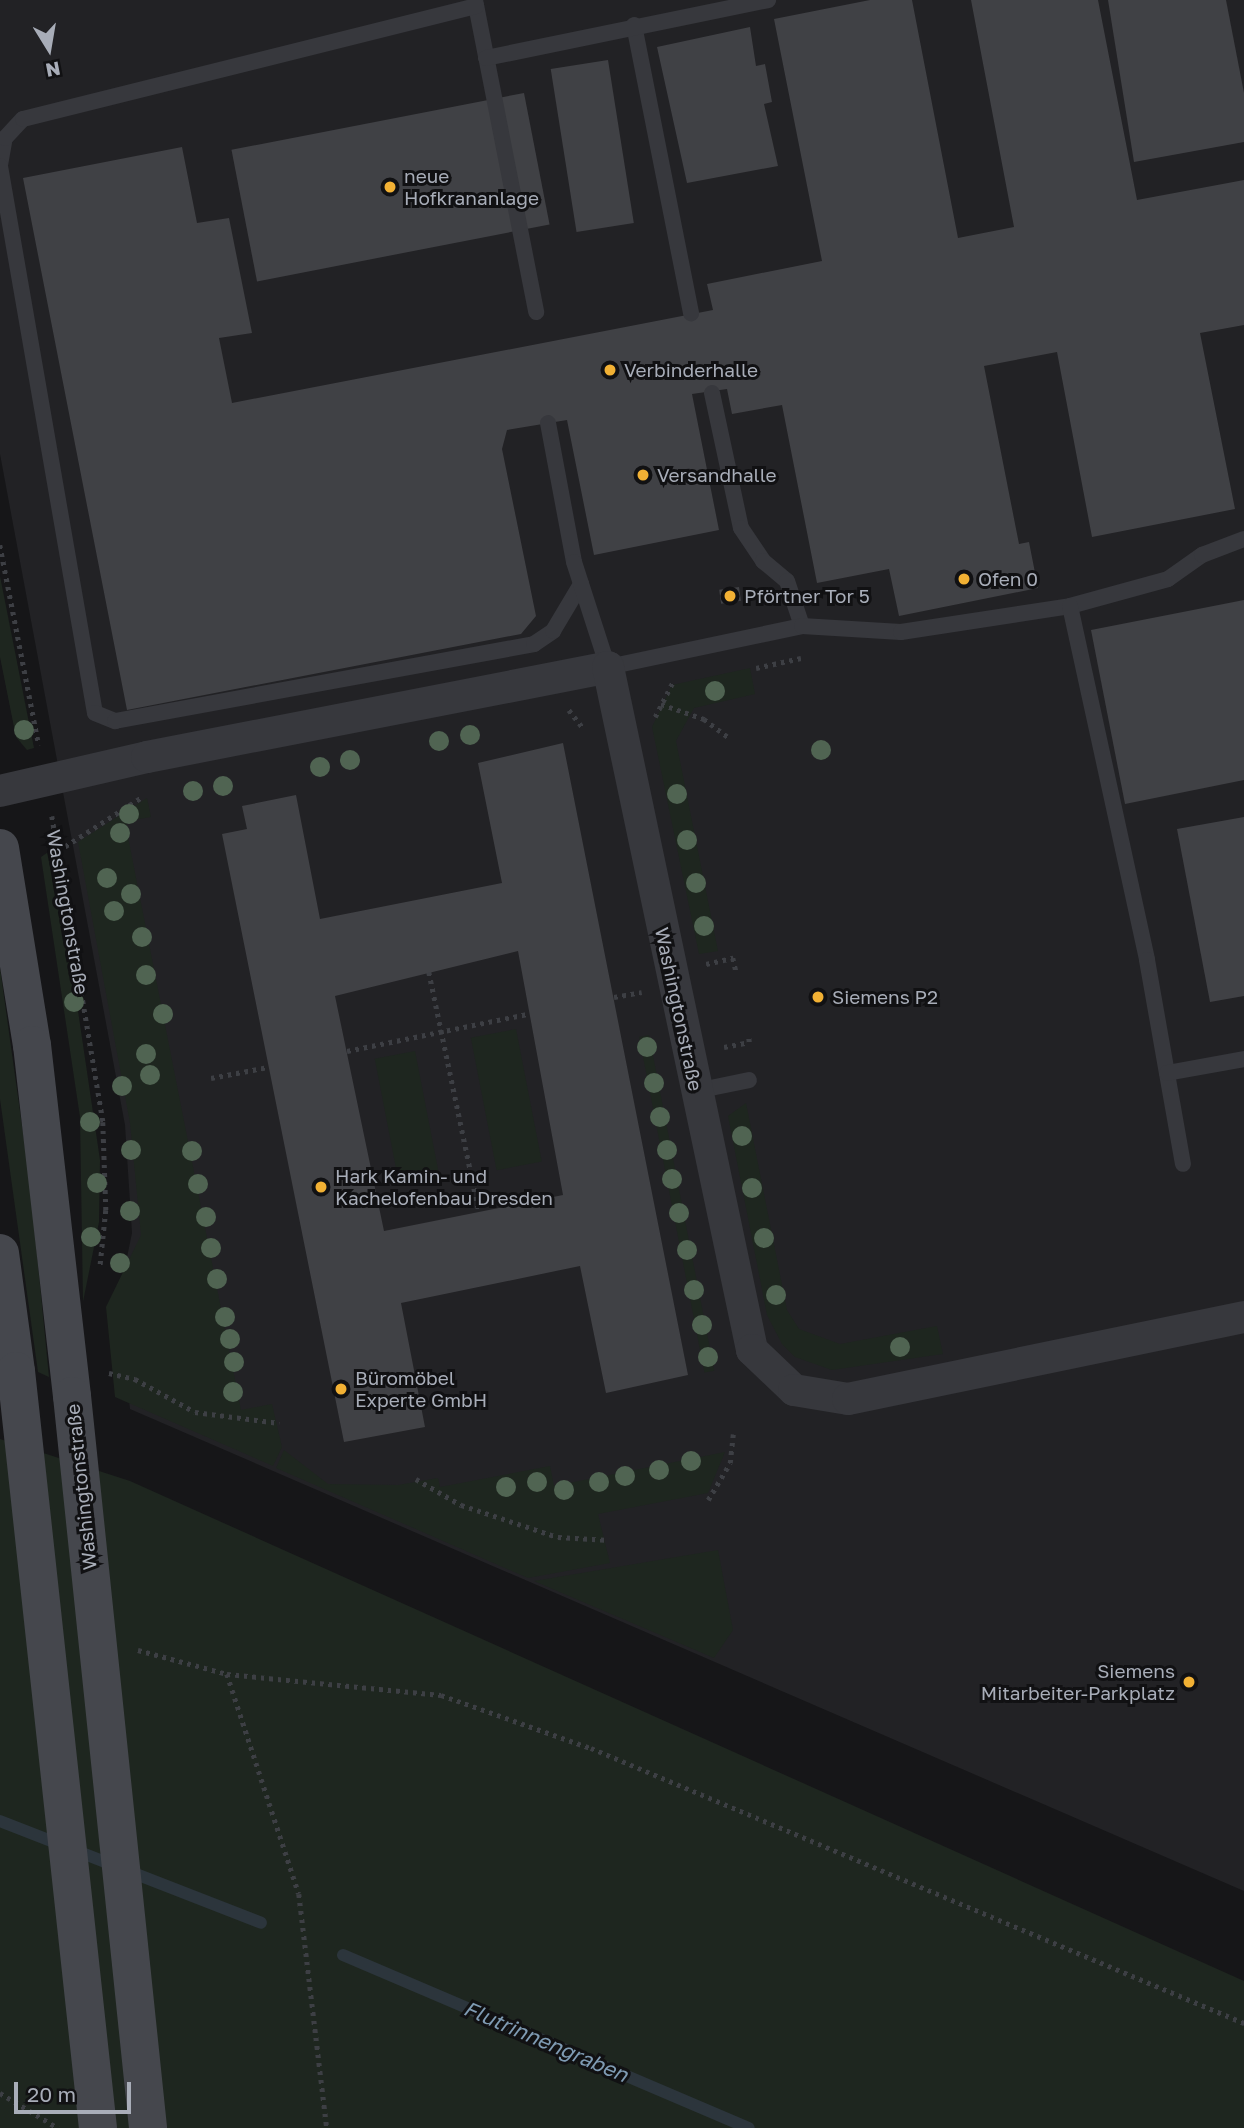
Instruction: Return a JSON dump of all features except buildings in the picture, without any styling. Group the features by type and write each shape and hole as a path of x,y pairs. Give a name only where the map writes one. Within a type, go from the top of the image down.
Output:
{"main road":[{"name":"Washingtonstraße","path":"0,848 85,1384 148,2128"},
{"path":"0,1253 16,1371 98,2128"}],"street":[{"path":"0,791 608,667"},
{"name":"Washingtonstraße","path":"608,667 752,1350 794,1390 848,1399 1244,1317"}],"lane":[{"path":"485,58 634,25 768,0"},
{"path":"536,312 475,3 52,110 23,120 5,138 0,165 95,713 115,721 534,644 553,631 581,583"},
{"path":"634,25 691,313"},
{"path":"712,393 741,528 764,561 787,582 802,626"},
{"path":"548,423 581,583 608,667 802,626 901,632 1070,606 1168,579 1202,555 1244,539"},
{"path":"1070,606 1167,1073 1183,1164"},
{"path":"1167,1073 1244,1059"},
{"path":"696,1091 749,1080"}],"path":[{"name":"Washingtonstraße","path":"0,545 46,780 103,1122 106,1210 99,1274"},
{"path":"661,704 704,719 729,738"},
{"path":"566,705 590,737"},
{"path":"58,852 153,790"},
{"path":"429,972 479,1212"},
{"path":"643,978 648,1005"},
{"path":"347,1051 527,1014"},
{"path":"211,1078 268,1067"},
{"path":"85,1384 125,1375 195,1412 279,1423"},
{"path":"708,1500 730,1463 733,1434"},
{"path":"416,1479 461,1505 558,1537 609,1539"},
{"path":"134,1648 227,1674 441,1695 591,1748 1244,2023"},
{"path":"227,1674 299,1894 327,2128"},
{"path":"0,2093 58,2128"}],"shaded area":[{"path":"0,0 1244,0 1244,1891 130,1409 118,1301 132,1233 125,1125 0,454"},
{"path":"0,576 34,748 27,750 16,737 0,657"},
{"path":"750,668 755,694 694,708 676,741 718,951 699,954 652,727 672,685"},
{"path":"147,798 151,817 128,821 126,827 241,1410 272,1404 282,1447 273,1466 115,1397 106,1307 141,1235 130,1123 78,842"},
{"path":"54,848 100,1160 99,1222 83,1302 80,1117 41,857"},
{"path":"0,968 30,1183 49,1377 38,1372 0,1099"},
{"path":"516,1029 542,1162 497,1170 471,1038"},
{"path":"649,1035 714,1371 704,1373 639,1037"},
{"path":"415,1051 440,1179 400,1186 375,1059"},
{"path":"746,1103 787,1310 799,1329 840,1344 937,1326 943,1354 832,1370 795,1357 782,1344 767,1315 728,1116"},
{"path":"0,1439 130,1481 1244,1981 1244,2128 0,2128"},
{"path":"284,1450 328,1484 398,1485 438,1478 440,1487 550,1466 554,1486 725,1452 708,1493 598,1514 610,1563 528,1578 276,1468"},
{"path":"718,1550 733,1630 714,1658 534,1581"}],"waterway":[{"name":"Flutrinnengraben","path":"0,1821 261,1923"},
{"name":"Flutrinnengraben","path":"343,1955 749,2128"}],"place":[{"name":"neue Hofkrananlage","path":"390,187"},
{"name":"Verbinderhalle","path":"610,370"},
{"name":"Versandhalle","path":"643,475"},
{"name":"Ofen 0","path":"964,579"},
{"name":"Pförtner Tor 5","path":"730,596"},
{"name":"Siemens P2","path":"818,997"},
{"name":"Hark Kamin- und Kachelofenbau Dresden","path":"321,1187"},
{"name":"Büromöbel Experte GmbH","path":"341,1389"},
{"name":"Siemens Mitarbeiter-Parkplatz","path":"1189,1682"}]}
